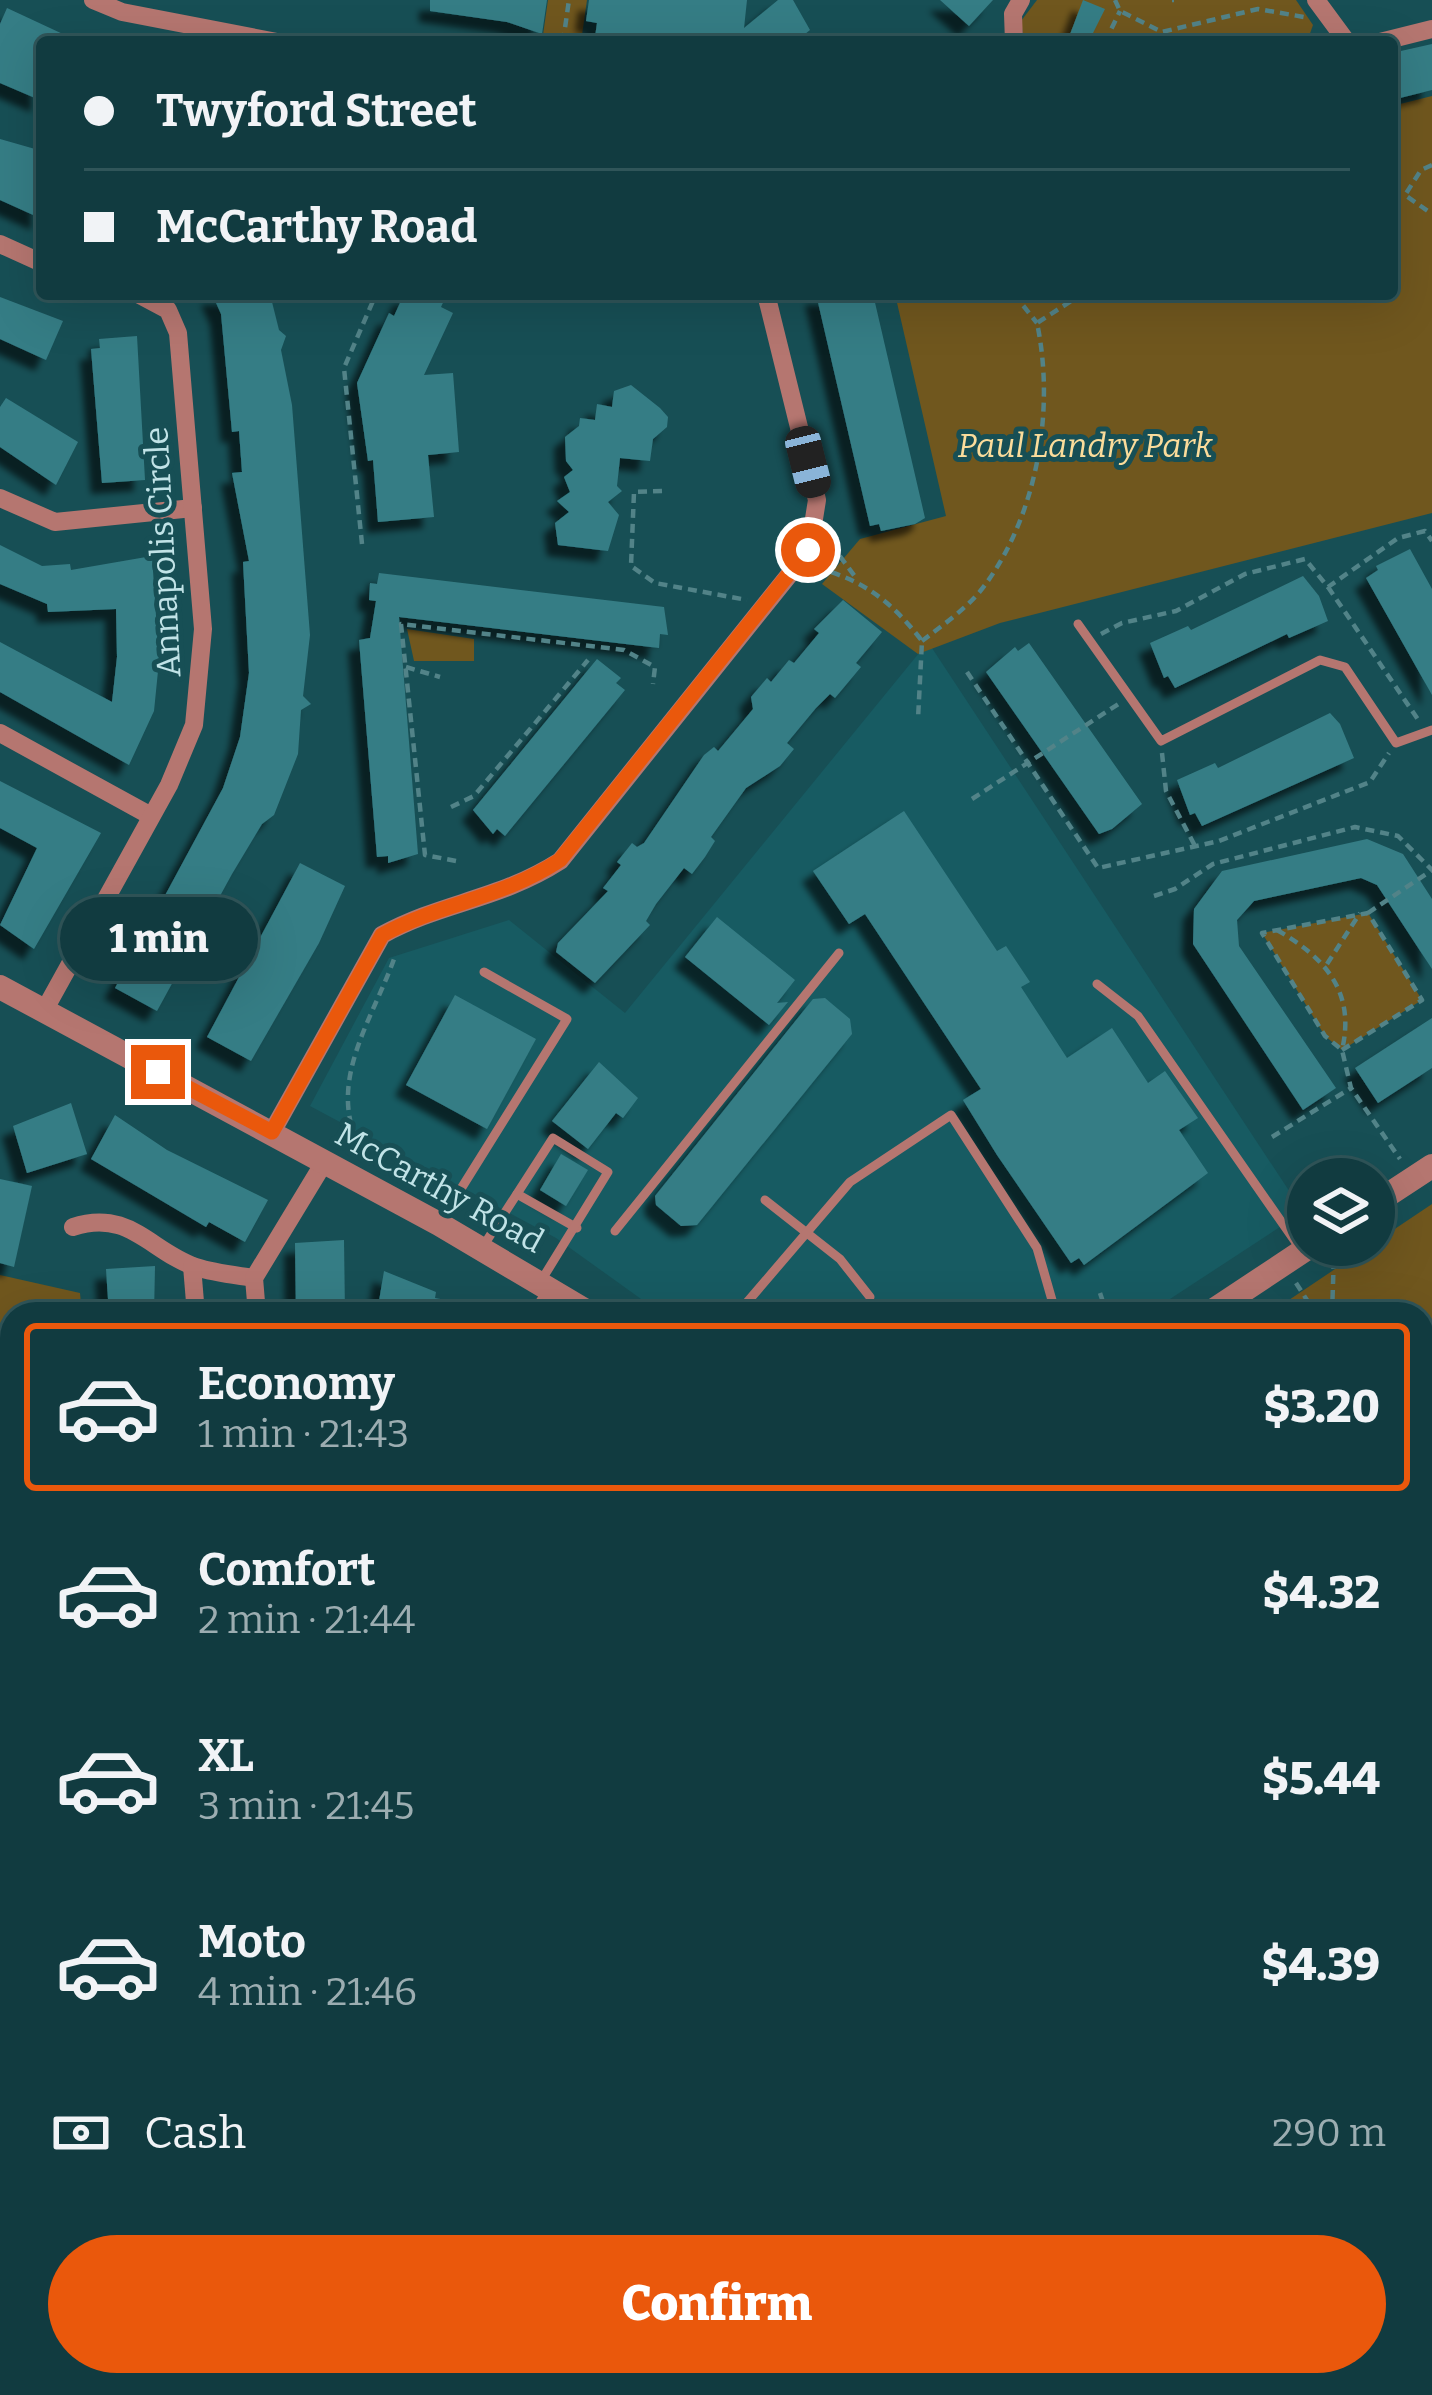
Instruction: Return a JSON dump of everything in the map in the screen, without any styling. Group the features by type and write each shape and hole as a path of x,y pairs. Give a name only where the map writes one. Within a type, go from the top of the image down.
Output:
{"street":[{"path":"93,0 122,12 246,36"},
{"path":"1014,36 1013,14 1021,0"},
{"path":"1316,0 1343,36"},
{"path":"1398,37 1432,28"},
{"path":"0,244 36,260"},
{"name":"Annapolis Circle","path":"44,1011 184,754 200,684 203,629 178,333 168,310 149,300"},
{"path":"272,1132 382,935 406,922 517,888 560,860 800,564 816,530 818,500 768,300"},
{"path":"0,498 56,522 193,508"},
{"path":"0,733 151,816"},
{"name":"McCarthy Road","path":"0,987 325,1161 573,1302"},
{"path":"256,1302 254,1278 325,1161"},
{"path":"1395,1190 1423,1172"},
{"path":"73,1227 94,1220 147,1234 192,1266 254,1278"},
{"path":"1226,1302 1287,1261"},
{"path":"192,1266 195,1302"}],"lane":[{"path":"1078,624 1161,741 1320,660 1345,668 1396,743 1429,732"},
{"path":"615,1231 839,953"},
{"path":"439,1224 567,1019 484,972"},
{"path":"1097,984 1138,1016 1287,1235"},
{"path":"747,1302 850,1182 951,1115 1037,1248 1053,1302"},
{"path":"482,1248 554,1138 608,1172 537,1302"},
{"path":"517,1194 577,1228"},
{"path":"765,1201 840,1259 870,1297"}],"path":[{"path":"564,36 569,0"},
{"path":"1114,0 1120,11 1162,32 1258,10 1333,22"},
{"path":"1108,36 1120,11"},
{"path":"1398,196 1405,195 1432,165"},
{"path":"1405,195 1432,214"},
{"path":"362,544 344,368 373,300"},
{"path":"922,641 983,587 1019,524 1046,402 1046,368 1036,323 1019,300"},
{"path":"1036,323 1072,300"},
{"path":"662,491 634,492 631,566 656,583 686,591 721,591 764,606"},
{"path":"816,530 856,578 900,612 922,641 918,719"},
{"path":"1328,586 1398,538 1425,531 1432,542"},
{"path":"1091,640 1122,623 1176,611 1245,574 1305,559 1429,732"},
{"path":"800,564 856,578"},
{"path":"456,861 425,855 401,624 625,650 655,667 653,685"},
{"path":"452,807 474,796 588,660"},
{"path":"406,667 440,677"},
{"path":"967,672 1098,868 1196,846 1370,782 1396,743"},
{"path":"972,799 1130,696"},
{"path":"1161,741 1166,791 1196,846"},
{"path":"1154,896 1175,890 1213,864 1355,827 1398,836 1432,870 1364,913 1327,964"},
{"path":"1342,1051 1325,1036 1262,933 1364,913"},
{"path":"1342,1051 1422,1000 1364,913"},
{"path":"356,1139 344,1110 350,1069 406,922"},
{"path":"1276,929 1327,964 1344,1021 1342,1051 1351,1088 1423,1172"},
{"path":"1272,1137 1351,1088"},
{"path":"1303,1266 1313,1302"},
{"path":"1334,1302 1336,1266"},
{"path":"1100,1293 1103,1302"},
{"path":"0,1582 0,1628"}],"shaded area":[{"path":"928,642 1287,1188 1287,1222 1165,1302 645,1302 556,1238 310,1106 389,958 509,920 625,1013"}],"green space":[{"path":"548,0 587,0 582,36 543,36"},
{"path":"1037,0 1296,0 1313,25 1309,36 1023,36 1021,21"},
{"name":"Paul Landry Park","path":"1432,96 1432,513 1000,623 918,654 822,584 860,539 946,516 896,300 1398,300 1398,104"},
{"path":"407,629 474,639 474,661 414,661"},
{"path":"1368,913 1422,1000 1342,1050 1325,1036 1262,933"},
{"path":"1432,1204 1432,1302 1286,1302 1340,1266 1395,1266 1395,1229"},
{"path":"0,1275 80,1293 81,1302 0,1302"}],"building":[{"path":"430,0 547,0 542,34 507,22 430,11"},
{"path":"589,0 747,0 744,28 778,0 793,0 810,30 802,36 595,36 597,23 586,21"},
{"path":"940,0 993,0 969,26"},
{"path":"1083,0 1105,9 1092,36 1069,36"},
{"path":"7,8 67,36 36,36 36,98 0,83 0,24"},
{"path":"1432,44 1432,90 1398,98 1398,52"},
{"path":"0,139 36,149 36,216 0,200"},
{"path":"0,297 63,321 46,360 0,339"},
{"path":"215,300 272,300 279,330 286,336 281,350 292,405 310,635 303,696 311,704 301,710 298,754 274,815 262,824 232,874 157,1011 115,988 223,788 240,737 249,673 243,562 249,561 232,473 242,472 239,431 232,432 221,314"},
{"path":"401,300 444,300 441,307 453,313 424,375 453,373 459,452 428,455 434,517 378,522 373,460 368,461 357,383 389,313 394,316"},
{"path":"817,300 874,300 925,518 881,531 879,524 870,526"},
{"path":"137,336 145,480 102,483 91,349 100,348 99,339"},
{"path":"631,385 668,417 667,427 653,439 650,461 620,458 617,486 622,491 608,502 619,515 608,551 558,545 555,523 569,512 557,501 570,492 564,477 573,470 566,461 565,437 579,426 580,418 595,420 597,404 612,407 614,391"},
{"path":"6,398 78,442 56,485 0,447 0,407"},
{"path":"0,545 42,566 70,564 71,570 152,556 159,661 154,711 129,765 0,692 0,642 112,702 117,657 116,609 48,612 47,604 0,584"},
{"path":"1410,549 1432,589 1432,695 1366,578 1378,570 1376,566"},
{"path":"379,573 664,607 668,635 660,634 659,648 399,617 418,854 388,863 388,856 377,857 359,640 370,638 376,601 369,600 370,583 377,584"},
{"path":"1303,576 1319,596 1328,621 1289,638 1287,634 1175,688 1168,676 1164,678 1150,643 1188,626 1191,630"},
{"path":"843,600 882,632 856,663 861,667 835,698 830,694 816,708 787,743 794,749 780,766 746,788 692,874 684,868 656,904 646,921 650,925 595,983 556,952 558,943 608,891 603,888 621,865 617,862 632,843 637,847 644,843 704,755 714,747 718,751 753,709 751,697 789,660 794,663 819,633 814,629"},
{"path":"1029,643 1142,804 1112,829 1099,834 986,672 1015,647 1018,651"},
{"path":"597,659 621,678 616,683 625,690 505,836 497,829 493,834 473,810"},
{"path":"1330,713 1340,724 1354,758 1202,826 1195,813 1190,815 1177,780 1215,763 1218,768"},
{"path":"0,781 101,833 34,949 0,925 37,848 0,828"},
{"path":"904,811 997,951 1006,946 1030,982 1021,987 1067,1058 1112,1028 1148,1083 1165,1071 1198,1118 1179,1130 1208,1173 1084,1265 1079,1258 1071,1263 997,1155 963,1100 981,1089 865,914 849,924 813,871"},
{"path":"1367,839 1403,854 1432,899 1432,969 1377,885 1361,878 1254,901 1237,920 1239,946 1336,1088 1303,1110 1193,944 1194,909 1222,871"},
{"path":"300,863 345,886 319,943 251,1061 207,1037"},
{"path":"717,917 795,980 777,1003 788,1002 769,1025 685,957"},
{"path":"455,995 536,1039 487,1129 406,1085"},
{"path":"825,998 850,1019 852,1034 697,1225 681,1226 656,1205 655,1196 813,999"},
{"path":"1432,1018 1432,1068 1378,1103 1355,1068"},
{"path":"599,1062 638,1098 623,1118 616,1113 588,1149 552,1121"},
{"path":"71,1103 87,1154 27,1173 13,1126"},
{"path":"115,1115 167,1150 268,1200 245,1242 209,1222 206,1227 91,1159"},
{"path":"561,1154 588,1170 566,1206 540,1190"},
{"path":"0,1179 32,1186 14,1267 0,1263"},
{"path":"344,1240 345,1302 296,1302 295,1243"},
{"path":"155,1266 154,1302 108,1302 106,1269"},
{"path":"384,1271 436,1292 435,1298 457,1302 385,1302 379,1301"}],"route":[{"path":"158,1072 272,1132 382,935 406,922 517,888 560,860 808,550"}]}
